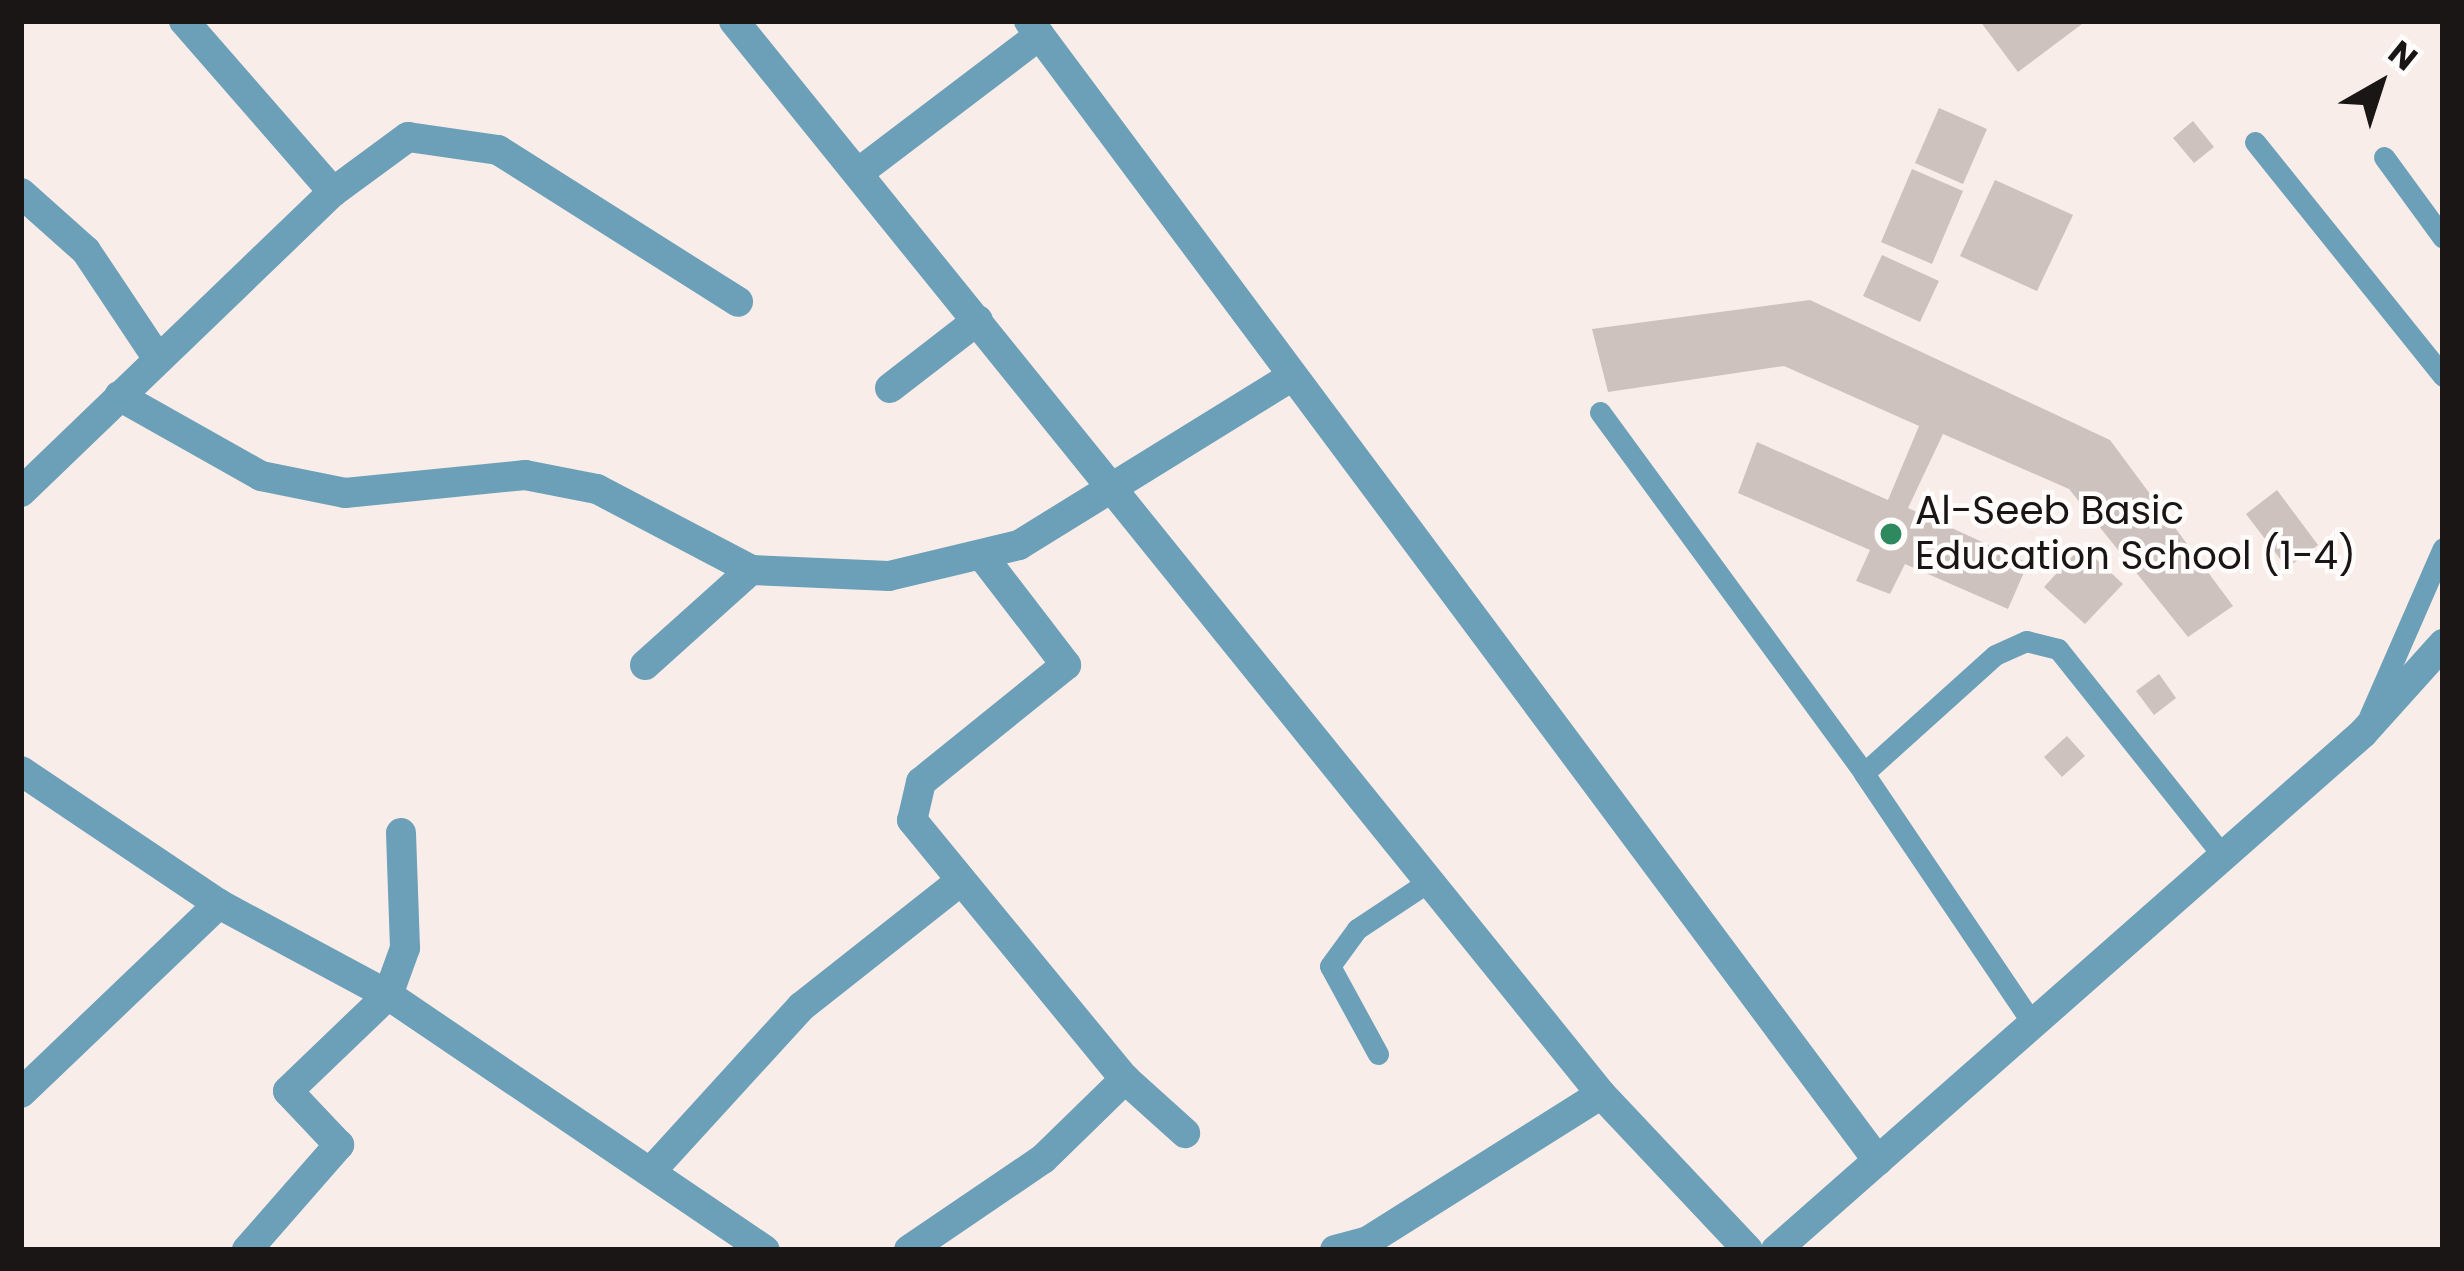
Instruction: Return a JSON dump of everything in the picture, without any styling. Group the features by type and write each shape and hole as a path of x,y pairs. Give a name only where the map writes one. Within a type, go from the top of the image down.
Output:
{"street":[{"path":"184,21 333,192"},
{"path":"734,21 1600,1094 1748,1250"},
{"path":"858,172 1034,28 1878,1162"},
{"path":"21,492 333,192 408,137 454,137 498,150 738,302"},
{"path":"21,193 86,251 158,359"},
{"path":"890,388 977,320"},
{"path":"119,396 261,476 345,493 525,476 579,486 751,570 889,576 984,558 1115,489 1291,377"},
{"path":"984,558 1066,665 922,782 912,820 1125,1079 1185,1133"},
{"path":"645,665 751,570"},
{"path":"1776,1250 2363,733 2443,644"},
{"path":"21,772 219,904 388,995 654,1168 765,1250"},
{"path":"247,1250 339,1144 288,1091 388,995 405,948 401,833"},
{"path":"654,1168 801,1007 959,882"},
{"path":"21,1094 219,904"},
{"path":"909,1250 1043,1159 1125,1079"},
{"path":"1335,1250 1368,1241 1600,1094"}],"lane":[{"path":"2255,142 2443,376"},
{"path":"2384,157 2443,238"},
{"path":"1600,412 1864,773 2033,1024"},
{"path":"2363,733 2443,548"},
{"path":"1864,773 1995,655 2026,640 2058,649 2088,677 2223,856"},
{"path":"1378,1054 1330,966 1357,929 1431,880"}],"building":[{"path":"1980,21 2086,21 2018,72"},
{"path":"1939,108 1987,129 1963,184 1915,163"},
{"path":"2193,121 2214,147 2194,163 2173,138"},
{"path":"1912,169 1963,191 1932,264 1881,242"},
{"path":"1995,180 2073,215 2037,291 1960,256"},
{"path":"1882,255 1939,281 1920,322 1863,296"},
{"path":"1810,300 2110,440 2233,606 2188,637 2069,489 1943,434 1908,508 2028,563 2008,609 1905,564 1890,594 1856,581 1870,550 1738,493 1757,442 1888,500 1919,426 1784,366 1608,392 1592,329"},
{"path":"2277,490 2318,545 2287,568 2246,514"},
{"path":"2082,546 2123,584 2085,624 2044,587"},
{"path":"2159,674 2176,698 2154,715 2136,691"},
{"path":"2067,736 2085,756 2062,777 2044,757"}],"place":[{"name":"Al-Seeb Basic Education School (1-4)","path":"1891,534"}]}
